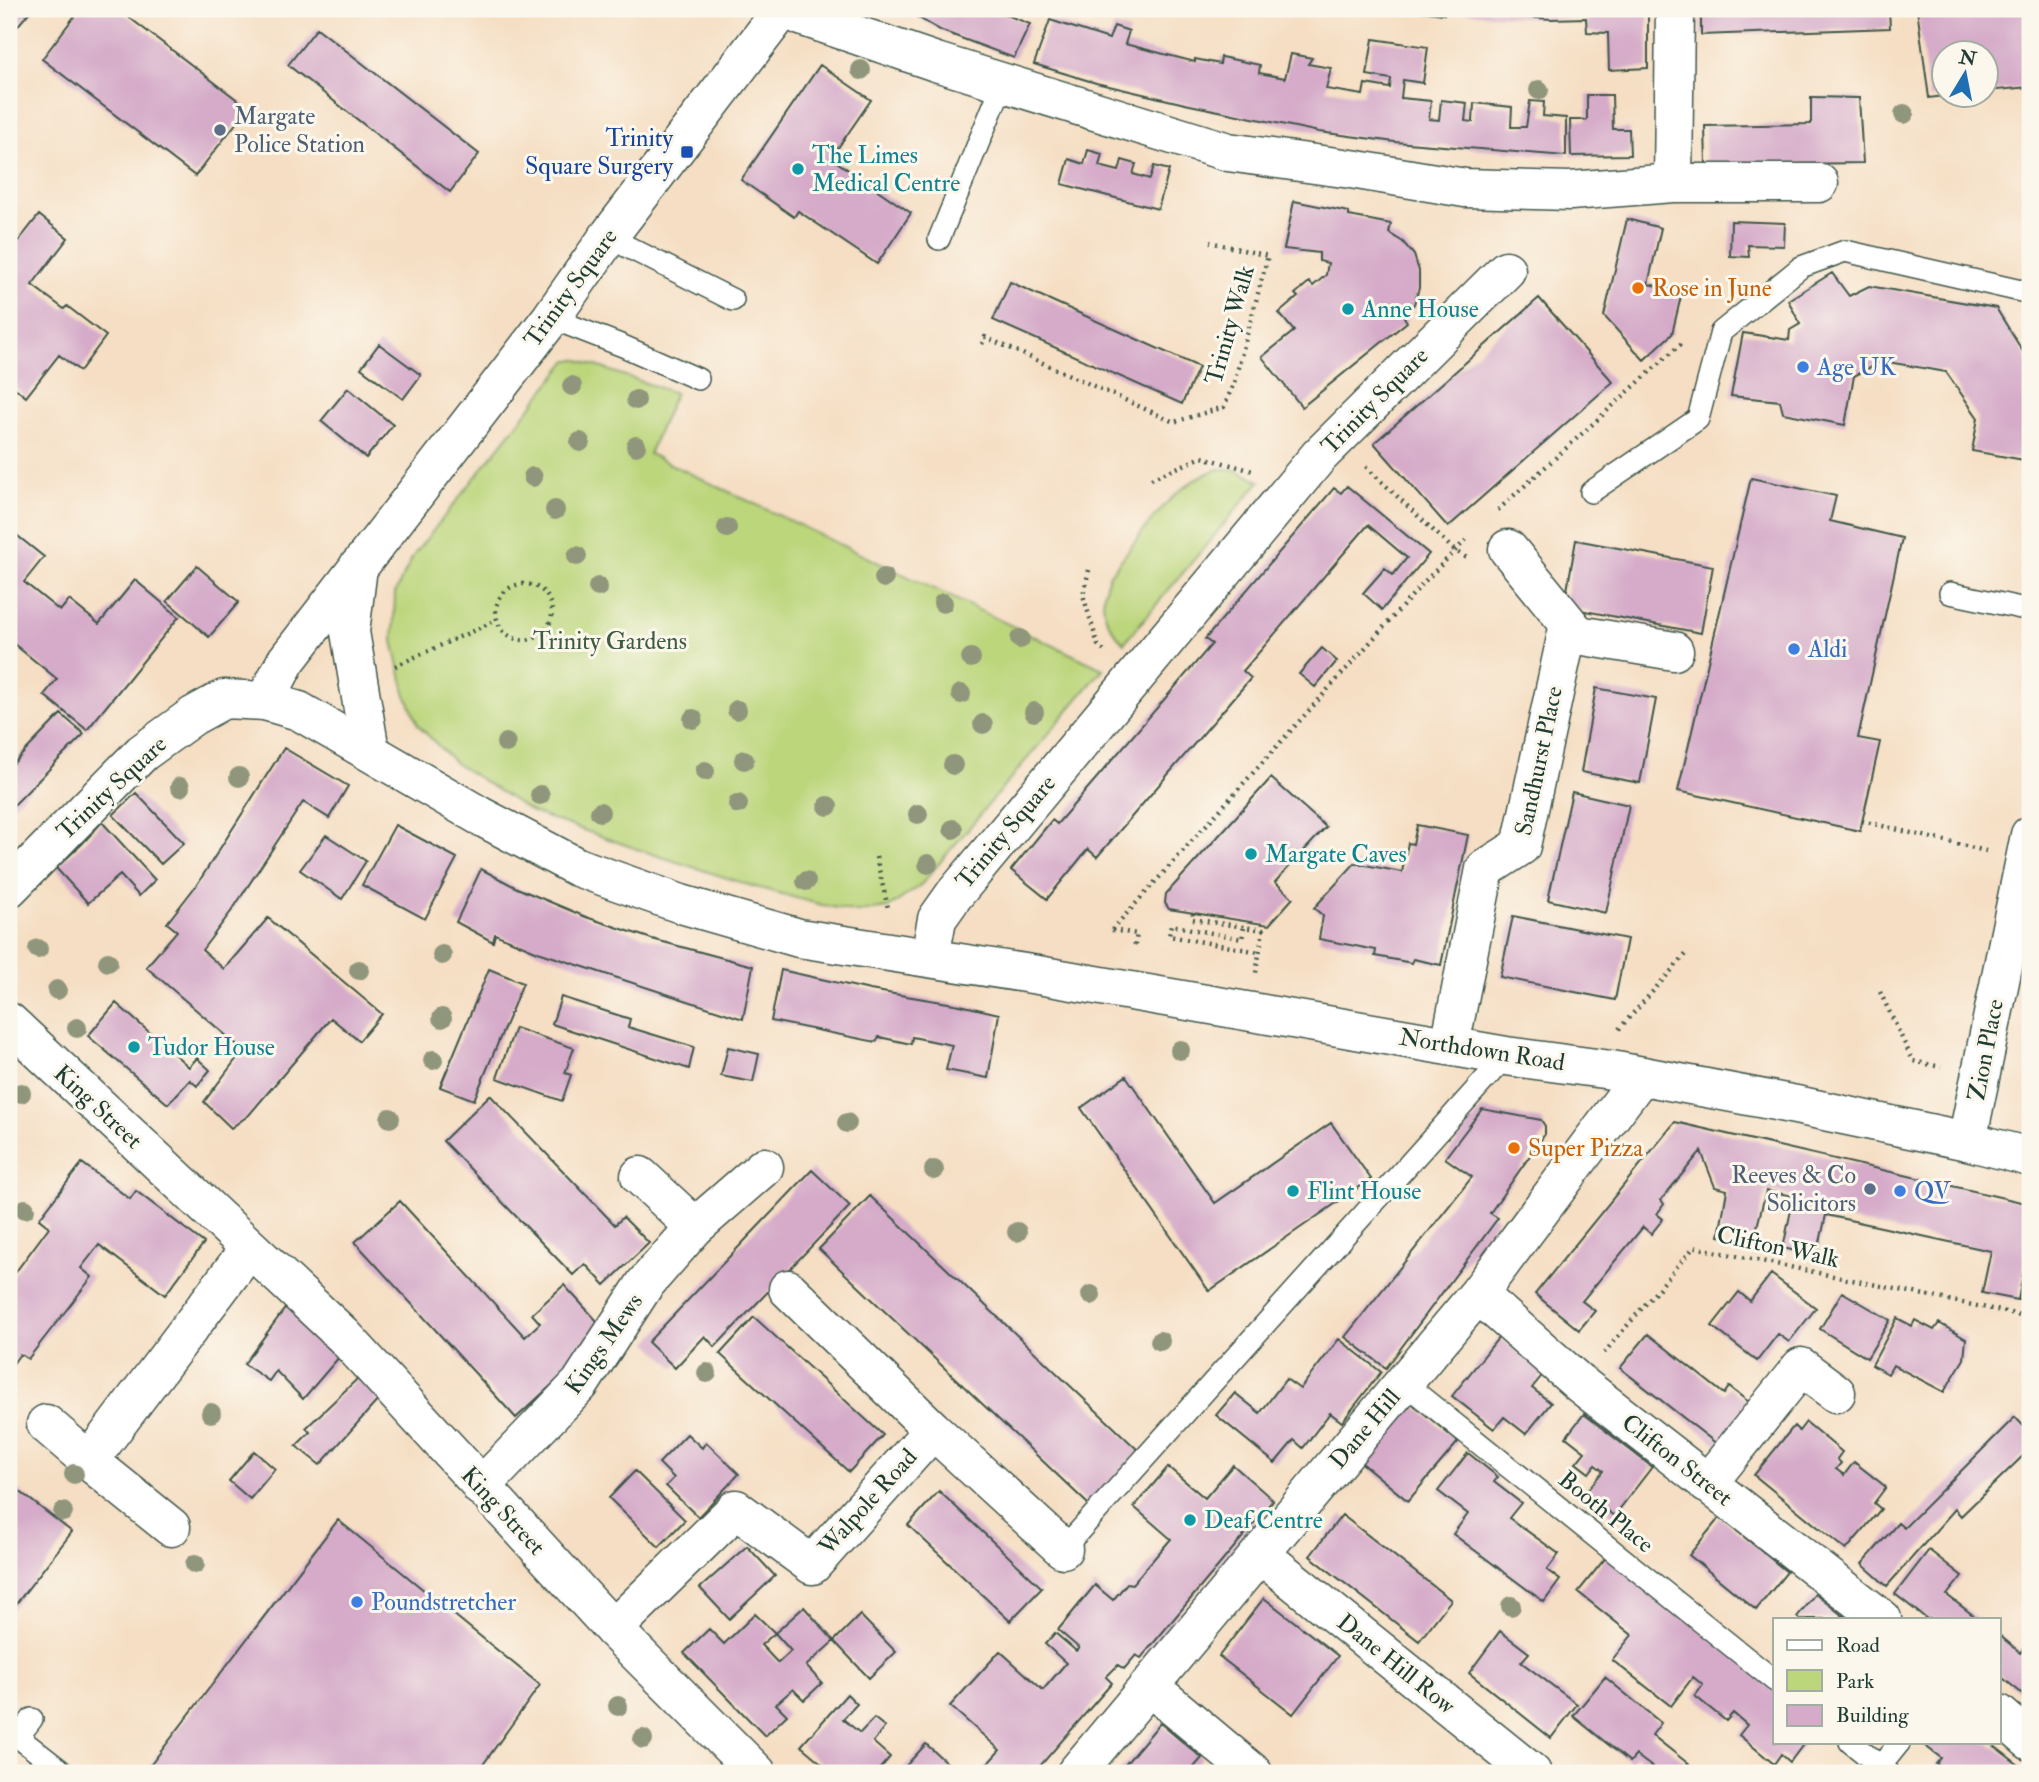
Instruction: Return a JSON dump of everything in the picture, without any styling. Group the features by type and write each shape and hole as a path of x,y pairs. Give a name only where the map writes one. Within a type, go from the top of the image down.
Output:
{"street":[{"name":"Trinity Square","path":"265,701 286,661 785,9 1003,83 1228,152 1465,188 1570,191 1673,183 1819,183"},
{"path":"1673,183 1675,9"},
{"name":"Trinity Square","path":"9,888 142,752 224,699 265,701 299,711 480,816 578,867 681,904 799,938 930,957 937,919 978,863 1319,456 1506,270"},
{"path":"1508,549 1578,635 1674,651"},
{"path":"358,567 350,632 370,751"},
{"name":"Sandhurst Place","path":"1450,1045 1486,869 1521,846 1569,624"},
{"name":"Zion Place","path":"1967,1141 2027,848"},
{"name":"Northdown Road","path":"930,957 1506,1056 1626,1073 1967,1141 2030,1157"},
{"name":"King Street","path":"9,1022 248,1249 344,1336 613,1629 757,1773"},
{"name":"Dane Hill","path":"1076,1773 1478,1294 1626,1073"},
{"name":"Kings Mews","path":"481,1488 580,1384 645,1284 695,1227 764,1167"},
{"path":"640,1176 695,1227"},
{"path":"89,1461 248,1249"},
{"name":"Walpole Road","path":"788,1289 933,1430 1063,1549"},
{"name":"Clifton Street","path":"1478,1294 1579,1383 1881,1618"},
{"path":"1706,1484 1801,1367 1836,1393"},
{"path":"46,1424 171,1527"},
{"name":"Walpole Road","path":"613,1629 736,1509 812,1565 933,1430"},
{"name":"Dane Hill Row","path":"1260,1554 1532,1773"},
{"path":"1149,1686 1253,1773"},
{"path":"2000,1715 2030,1741"}],"lane":[{"path":"939,239 1003,83"},
{"path":"608,237 733,300"},
{"path":"1591,492 1698,419 1721,332 1801,268 1844,251 2021,291 2030,288"},
{"path":"551,318 622,345 698,379"},
{"path":"1950,593 2030,610"},
{"path":"1063,1549 1506,1056"},
{"name":"Booth Place","path":"1404,1383 1773,1679"},
{"path":"32,1719 13,1733 64,1773"},
{"path":"1852,1744 1882,1771 1899,1744"}],"path":[{"name":"Trinity Walk","path":"982,344 985,337 1174,422 1224,407 1234,383 1269,256 1210,242"},
{"path":"1495,513 1688,338"},
{"path":"1337,441 1454,550"},
{"path":"1152,480 1202,457 1265,474 1290,493"},
{"path":"1137,934 1111,930 1474,531"},
{"path":"1090,570 1083,596 1098,645 1134,679"},
{"path":"519,584 537,587 550,601 551,619 547,627 533,639 515,639 507,635 497,620 497,601 510,587 519,584"},
{"path":"412,659 497,620"},
{"path":"1862,821 2027,848"},
{"path":"876,857 888,908 937,919"},
{"path":"1193,913 1192,919 1263,930 1259,952 1169,936 1171,926 1242,939 1244,928"},
{"path":"1626,1073 1619,1027 1688,952"},
{"path":"1880,992 1913,1061 1949,1068"},
{"name":"Clifton Walk","path":"1579,1383 1694,1247 2029,1317"}],"green space":[{"name":"Trinity Gardens","path":"568,360 579,360 675,393 649,454 1103,669 920,886 888,908 857,912 822,905 752,886 532,812 455,763 418,725 405,692 393,641 395,593 413,556"},
{"path":"1219,469 1236,470 1260,481 1124,643 1111,627 1104,612 1104,594 1110,574 1171,499 1201,476"}],"building":[{"path":"9,9 32,9 16,28 13,25 9,30"},
{"path":"80,9 118,9 248,108 195,176 42,59"},
{"path":"903,9 991,9 1030,24 1014,58 942,31"},
{"path":"1444,9 1444,14 1413,10"},
{"path":"1449,9 1648,9 1648,68 1609,70 1608,33 1587,32 1586,18 1551,19"},
{"path":"1701,9 1889,9 1890,28 1701,35"},
{"path":"1917,9 2030,9 2030,87 2000,90 2000,38 1930,38 1929,98"},
{"path":"1050,20 1109,39 1114,26 1129,31 1125,44 1195,62 1195,59 1220,64 1221,57 1260,65 1259,73 1285,78 1291,54 1312,58 1308,64 1331,68 1326,89 1363,95 1365,84 1390,88 1391,79 1367,75 1373,39 1428,47 1423,83 1403,80 1401,98 1431,101 1429,119 1439,120 1441,100 1467,103 1465,121 1473,122 1474,103 1512,107 1511,127 1526,127 1530,101 1544,102 1543,116 1566,118 1566,156 1395,142 1319,132 1096,83 1034,64"},
{"path":"317,28 479,154 450,192 288,65"},
{"name":"The Limes Medical Centre","path":"820,65 871,100 831,158 911,213 877,264 798,211 794,217 741,180"},
{"path":"1587,95 1612,95 1613,129 1629,129 1630,155 1571,156 1570,120 1587,120"},
{"path":"1811,97 1859,98 1863,163 1706,165 1705,126 1811,124"},
{"path":"1088,150 1102,154 1099,166 1119,171 1122,160 1136,164 1133,174 1150,179 1154,166 1169,170 1158,209 1062,184 1069,159 1084,164"},
{"name":"Anne House","path":"1294,201 1391,224 1389,233 1403,242 1414,255 1419,271 1419,288 1414,304 1404,317 1407,322 1302,407 1262,357 1294,331 1279,313 1298,297 1295,294 1309,282 1313,286 1326,275 1328,263 1319,261 1319,253 1284,249"},
{"path":"39,215 68,238 32,285 64,309 67,306 106,336 80,371 59,355 26,397 9,383 9,253"},
{"name":"Rose in June","path":"1627,219 1661,228 1648,284 1682,292 1672,334 1644,360 1604,316"},
{"path":"1731,221 1785,223 1784,246 1748,245 1749,257 1730,256"},
{"name":"Age UK","path":"1832,273 1849,296 1869,286 1996,308 2030,363 2030,461 1972,451 1978,418 1946,372 1882,361 1854,376 1845,425 1783,413 1780,401 1731,396 1743,333 1789,340 1790,330 1800,324 1788,300"},
{"path":"1010,282 1199,367 1182,404 993,320"},
{"path":"1539,298 1613,382 1448,527 1374,443"},
{"path":"379,344 421,375 403,399 361,368"},
{"path":"348,388 393,425 366,458 321,421"},
{"name":"Aldi","path":"1751,478 1836,496 1830,521 1902,538 1858,738 1880,742 1860,831 1678,791"},
{"path":"1347,486 1429,554 1382,610 1363,593 1385,568 1393,575 1407,558 1368,525 1243,671 1251,678 1097,857 1088,849 1047,899 1011,870 1052,820 1057,824 1212,644 1205,639 1334,488 1341,493"},
{"path":"9,529 44,557 24,582 60,611 69,600 99,624 135,580 179,617 87,730 44,695 57,679 9,640"},
{"path":"1576,540 1713,566 1701,633 1564,607"},
{"path":"197,566 239,602 209,637 167,601"},
{"path":"1322,648 1337,661 1315,687 1299,674"},
{"path":"1596,688 1656,699 1640,783 1581,772"},
{"path":"61,714 84,734 9,810 9,768"},
{"path":"284,748 348,786 329,818 303,802 233,909 202,950 224,969 268,918 382,1014 359,1041 331,1018 249,1115 231,1128 204,1102 243,1050 146,967 177,931 167,923 198,883"},
{"name":"Margate Caves","path":"1271,778 1326,827 1275,882 1293,898 1269,925 1169,909 1165,903 1166,894"},
{"path":"1572,792 1629,805 1606,913 1548,900"},
{"path":"136,793 184,843 161,864 113,815"},
{"path":"102,822 155,880 139,896 120,875 88,903 56,868"},
{"path":"395,825 457,858 425,919 362,885"},
{"path":"1417,825 1468,835 1441,965 1413,959 1412,963 1375,956 1376,950 1319,939 1323,916 1314,908 1355,863 1402,872 1408,843 1413,844"},
{"path":"326,835 366,861 342,899 300,870"},
{"path":"481,869 517,888 586,917 652,939 753,966 743,1019 538,952 495,934 493,942 456,922"},
{"path":"1513,916 1627,939 1615,1000 1500,977"},
{"path":"489,969 523,983 474,1100 440,1087"},
{"path":"781,970 999,1014 988,1078 946,1070 952,1045 912,1037 911,1044 879,1037 876,1042 771,1021"},
{"path":"561,997 630,1019 628,1027 694,1047 689,1069 552,1024"},
{"name":"Tudor House","path":"116,1003 189,1067 197,1058 210,1070 197,1086 190,1080 168,1104 88,1036"},
{"path":"515,1028 574,1048 565,1073 571,1075 562,1101 497,1078"},
{"path":"728,1047 759,1054 753,1082 721,1076"},
{"name":"Flint House","path":"1126,1076 1215,1203 1331,1123 1371,1179 1209,1291 1081,1108"},
{"path":"490,1095 615,1225 623,1217 649,1243 605,1285 585,1264 573,1275 443,1141"},
{"path":"1482,1109 1541,1120 1545,1126 1545,1134 1490,1213 1498,1218 1386,1368 1345,1337 1472,1177 1445,1158"},
{"path":"1675,1122 2030,1204 2030,1259 2026,1258 2018,1300 1982,1293 1991,1251 1826,1215 1817,1256 1783,1248 1794,1196 1766,1191 1753,1243 1719,1236 1727,1190 1715,1187 1701,1151 1661,1200 1664,1204 1657,1214 1663,1219 1651,1234 1643,1227 1582,1301 1595,1311 1579,1330 1535,1294"},
{"path":"82,1163 130,1199 136,1191 204,1243 165,1295 99,1245 81,1268 92,1277 28,1359 20,1354 9,1369 9,1281 49,1227 39,1219"},
{"path":"812,1170 850,1206 715,1347 705,1336 675,1368 648,1342"},
{"path":"870,1196 1139,1451 1089,1505 819,1249"},
{"path":"400,1201 525,1337 540,1323 532,1314 564,1285 608,1333 516,1418 355,1242"},
{"path":"1771,1274 1816,1308 1789,1342 1778,1334 1757,1361 1712,1326 1739,1292 1750,1301"},
{"path":"1842,1292 1890,1320 1867,1358 1820,1329"},
{"path":"292,1299 346,1349 303,1399 276,1371 269,1381 244,1364"},
{"path":"754,1317 883,1435 849,1472 720,1354"},
{"path":"1897,1318 1912,1326 1915,1320 1934,1330 1939,1323 1966,1339 1964,1359 1944,1392 1893,1365 1888,1374 1872,1365"},
{"path":"1648,1334 1724,1394 1729,1387 1758,1409 1726,1451 1620,1368"},
{"path":"1499,1337 1544,1373 1532,1388 1551,1403 1526,1434 1504,1417 1494,1429 1452,1396"},
{"path":"1339,1339 1381,1372 1342,1422 1330,1413 1303,1448 1294,1440 1275,1463 1216,1415 1235,1393 1260,1413 1286,1379 1300,1389"},
{"path":"357,1379 379,1399 320,1465 296,1446 310,1432 306,1428"},
{"path":"1406,1398 1458,1442 1408,1501 1356,1458"},
{"path":"1584,1414 1652,1467 1614,1516 1585,1493 1603,1471 1595,1465 1589,1473 1576,1463 1585,1452 1566,1437"},
{"path":"2015,1417 2030,1433 2030,1449 1961,1516 1955,1509 1887,1586 1862,1564 1898,1523 1904,1528"},
{"path":"1806,1422 1842,1452 1837,1459 1841,1463 1836,1469 1844,1475 1854,1462 1886,1487 1874,1503 1881,1509 1846,1550 1754,1475 1794,1426 1799,1431"},
{"path":"687,1434 702,1448 706,1442 739,1474 698,1517 666,1486 674,1478 659,1463"},
{"path":"254,1451 275,1469 250,1499 229,1481"},
{"path":"1468,1453 1498,1477 1494,1482 1521,1503 1509,1518 1559,1554 1547,1570 1560,1580 1544,1602 1453,1534 1468,1514 1438,1491"},
{"path":"1233,1465 1273,1500 1246,1533 1141,1658 1136,1655 1124,1669 1118,1665 1106,1677 1112,1683 1034,1773 979,1773 1000,1750 950,1706 1000,1651 1043,1690 1066,1663 1045,1644 1055,1633 1076,1651 1079,1648 1058,1630 1095,1585 1113,1600 1127,1583 1132,1584 1171,1539 1134,1507 1168,1467 1205,1498"},
{"path":"635,1471 685,1520 659,1547 609,1498"},
{"path":"9,1483 72,1532 9,1613"},
{"path":"939,1491 1042,1588 1010,1621 908,1525"},
{"path":"1342,1515 1451,1600 1419,1641 1310,1556"},
{"path":"1720,1517 1787,1572 1756,1610 1689,1555"},
{"name":"Poundstretcher","path":"338,1520 540,1685 477,1773 157,1773 149,1767"},
{"path":"747,1546 775,1576 729,1619 700,1588"},
{"path":"1929,1550 1962,1576 1947,1595 1977,1618 1926,1618 1895,1594"},
{"path":"1607,1556 1773,1688 1773,1744 1804,1744 1790,1762 1781,1754 1774,1764 1739,1735 1747,1725 1733,1713 1726,1721 1695,1696 1703,1685 1693,1677 1671,1706 1612,1660 1632,1635 1578,1592"},
{"path":"1815,1594 1846,1618 1798,1618"},
{"path":"1264,1598 1338,1656 1293,1714 1219,1656"},
{"path":"804,1607 834,1641 806,1666 822,1683 804,1700 793,1689 776,1704 787,1715 765,1736 684,1653 709,1629 724,1644 755,1614 775,1633","holes":["775,1633 791,1651 778,1663 761,1645"]},
{"path":"860,1615 896,1652 869,1678 834,1641"},
{"path":"1500,1631 1529,1653 1521,1662 1577,1704 1551,1738 1469,1673"},
{"path":"2000,1636 2021,1653 2030,1641 2030,1700 2000,1676"},
{"path":"1605,1677 1661,1723 1652,1735 1695,1769 1691,1773 1660,1773 1636,1755 1630,1762 1573,1716"},
{"path":"847,1694 857,1704 843,1719 860,1733 874,1718 885,1727 873,1742 890,1757 876,1773 833,1773 801,1746"},
{"path":"1160,1723 1202,1758 1194,1767 1202,1773 1118,1773"},
{"path":"926,1744 958,1773 907,1773 903,1769"},
{"path":"1923,1744 1992,1744 2029,1773 1949,1773 1936,1764 1941,1758"}],"place":[{"name":"Margate Police Station","path":"220,130"},
{"name":"Trinity Square Surgery","path":"687,152"},
{"name":"The Limes Medical Centre","path":"798,169"},
{"name":"Rose in June","path":"1638,288"},
{"name":"Anne House","path":"1348,309"},
{"name":"Age UK","path":"1803,367"},
{"name":"Aldi","path":"1794,649"},
{"name":"Margate Caves","path":"1251,854"},
{"name":"Tudor House","path":"134,1047"},
{"name":"Super Pizza","path":"1514,1148"},
{"name":"Reeves & Co Solicitors","path":"1870,1189"},
{"name":"Flint House","path":"1293,1191"},
{"name":"QV","path":"1900,1191"},
{"name":"Deaf Centre","path":"1190,1520"},
{"name":"Poundstretcher","path":"357,1602"}]}
